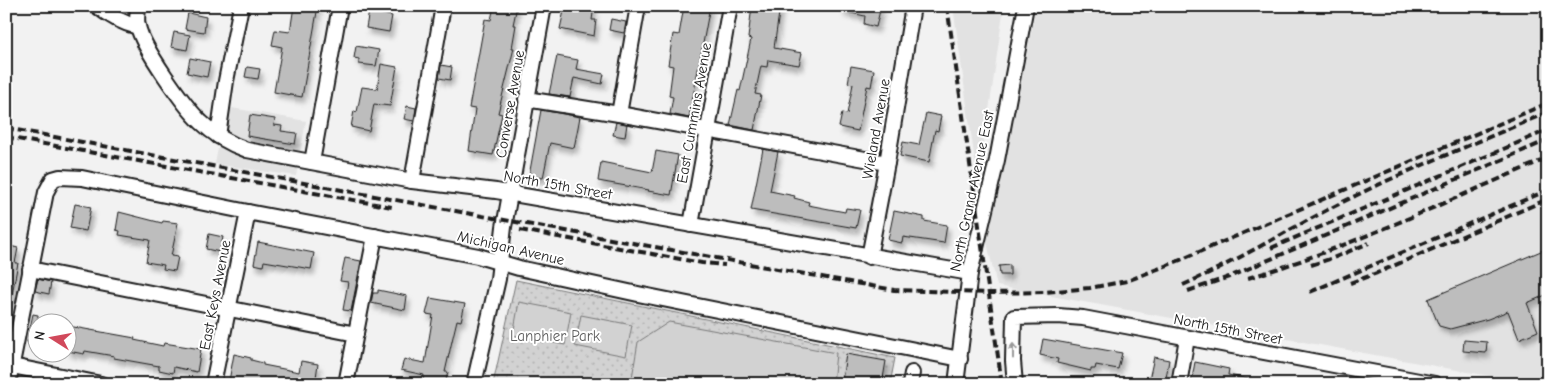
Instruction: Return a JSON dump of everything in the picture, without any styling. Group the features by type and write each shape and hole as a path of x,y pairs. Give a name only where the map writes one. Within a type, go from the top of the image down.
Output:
{"street":[{"path":"97,6 115,19 138,27 138,6"},
{"path":"218,136 240,6"},
{"path":"312,162 340,6"},
{"path":"412,181 443,6"},
{"name":"Converse Avenue","path":"474,384 501,263 504,227 544,6"},
{"path":"619,114 638,6"},
{"name":"East Cummins Avenue","path":"691,225 730,6"},
{"name":"Wieland Avenue","path":"869,257 913,6"},
{"name":"North Grand Avenue East","path":"956,384 970,273 997,160 1026,6"},
{"name":"North 15th Street","path":"138,27 149,51 201,122 232,145 247,150 412,181 510,194 970,273"},
{"path":"526,99 887,163"},
{"name":"Michigan Avenue","path":"30,270 46,192 53,179 60,177 82,178 478,256 501,263 648,296 960,359"},
{"name":"East Keys Avenue","path":"213,384 248,212"},
{"path":"346,384 375,236"},
{"path":"8,384 30,270 356,334"},
{"name":"North 15th Street","path":"1015,384 1013,361 1014,317 1058,316 1083,318 1435,384"},
{"path":"1179,384 1187,338"},
{"path":"12,366 100,384"}],"shaded area":[{"path":"953,6 1004,6 977,176"},
{"path":"1036,6 1548,6 1548,384 1533,384 997,286 985,234 1006,160"},
{"path":"226,107 306,121 296,176 215,164"}],"green space":[{"name":"Lanphier Park","path":"516,280 895,358 890,384 493,384"},
{"path":"519,302 571,312 565,345 513,335"},
{"path":"581,315 632,325 626,356 575,346"},
{"path":"669,322 836,353 833,384 631,384 638,342"}],"building":[{"path":"294,6 318,6 302,97 274,92 282,47 272,45 275,30 290,32"},
{"path":"494,6 517,6 513,25 516,25 512,48 514,48 498,113 502,114 493,155 469,151 475,109 469,108 485,19 491,20"},
{"path":"565,6 594,6 592,20 596,20 594,36 560,29"},
{"path":"684,6 710,6 689,118 670,114 673,97 669,96 673,66 668,65 673,34 679,35"},
{"path":"752,6 780,6 774,48 802,53 799,65 768,60 767,67 761,66 755,94 761,95 754,130 730,125 738,90 740,91 751,39 748,38"},
{"path":"842,6 881,6 876,27 864,24 865,16 842,11"},
{"path":"369,11 392,16 389,32 366,28"},
{"path":"188,13 206,17 204,32 185,29"},
{"path":"611,19 626,22 624,33 609,30"},
{"path":"174,32 190,35 187,50 171,47"},
{"path":"356,46 379,50 376,66 359,64 359,59 354,58"},
{"path":"557,56 578,60 576,69 604,74 602,84 574,78 570,97 549,94"},
{"path":"190,58 210,62 207,77 187,73"},
{"path":"381,64 397,67 390,106 374,104 369,131 351,127 354,111 357,112 362,87 377,89"},
{"path":"441,65 452,67 450,80 439,78"},
{"path":"851,66 874,70 871,87 867,86 858,131 839,127 842,113 847,114 853,84 848,83"},
{"path":"247,67 260,69 258,79 245,77"},
{"path":"407,106 416,108 414,121 404,119"},
{"path":"541,110 580,117 574,148 550,143 543,178 529,176"},
{"path":"926,113 941,116 938,131 935,130 929,162 900,156 903,142 919,145"},
{"path":"250,115 275,119 274,125 282,126 281,131 297,133 295,144 247,136"},
{"path":"616,122 627,124 625,137 613,135"},
{"path":"763,149 778,152 770,191 795,196 794,198 809,202 808,205 845,212 846,208 860,210 856,228 751,210"},
{"path":"656,151 678,155 671,195 598,181 601,162 652,172"},
{"path":"75,204 91,207 86,231 70,228"},
{"path":"894,211 924,217 924,221 947,225 944,243 903,237 902,243 888,240"},
{"path":"119,212 162,223 163,221 178,223 171,256 178,257 175,271 163,269 164,265 146,262 150,240 119,235 120,231 116,230"},
{"path":"209,234 223,237 220,252 206,249"},
{"path":"258,242 314,253 311,269 264,261 263,266 254,264"},
{"path":"6,245 18,248 15,263 18,263 11,299 6,299"},
{"path":"1548,248 1548,294 1527,303 1538,331 1519,339 1508,311 1488,319 1450,329 1439,326 1428,299"},
{"path":"345,258 361,261 351,311 343,310 348,282 340,281"},
{"path":"1010,265 1010,275 1000,275 999,266"},
{"path":"38,279 51,282 49,294 35,291"},
{"path":"378,290 407,296 405,310 371,303 373,293 378,293"},
{"path":"430,298 465,304 461,321 457,320 445,372 448,372 445,384 423,381 424,375 401,370 404,359 425,363 433,315 426,314"},
{"path":"78,328 135,338 134,340 163,346 164,343 201,349 197,372 174,367 173,373 159,370 159,366 114,358 114,356 85,351 84,354 78,353"},
{"path":"1043,339 1122,353 1118,369 1096,365 1095,369 1091,369 1091,371 1057,363 1058,359 1040,355"},
{"path":"1464,340 1487,342 1486,353 1463,351"},
{"path":"234,354 251,358 251,360 263,363 263,365 299,372 301,361 318,364 315,384 258,384 247,382 245,384 229,381"},
{"path":"846,354 886,361 882,384 859,384 842,381"},
{"path":"1154,357 1169,360 1165,384 1148,384"},
{"path":"1195,362 1229,369 1228,375 1249,379 1248,384 1191,384"}],"railway":[{"path":"947,6 1002,384"},
{"path":"6,128 894,290 989,293 1045,292 1090,288 1127,281 1548,103"},
{"path":"1183,285 1379,185 1548,112"},
{"path":"1271,248 1548,130"},
{"path":"6,137 392,207"},
{"path":"1188,291 1229,277 1548,140"},
{"path":"1248,278 1286,266 1362,237 1548,158"},
{"path":"1310,292 1548,190"},
{"path":"1350,283 1548,199"},
{"path":"520,230 702,263 725,265"},
{"path":"1311,265 1369,243"}]}
